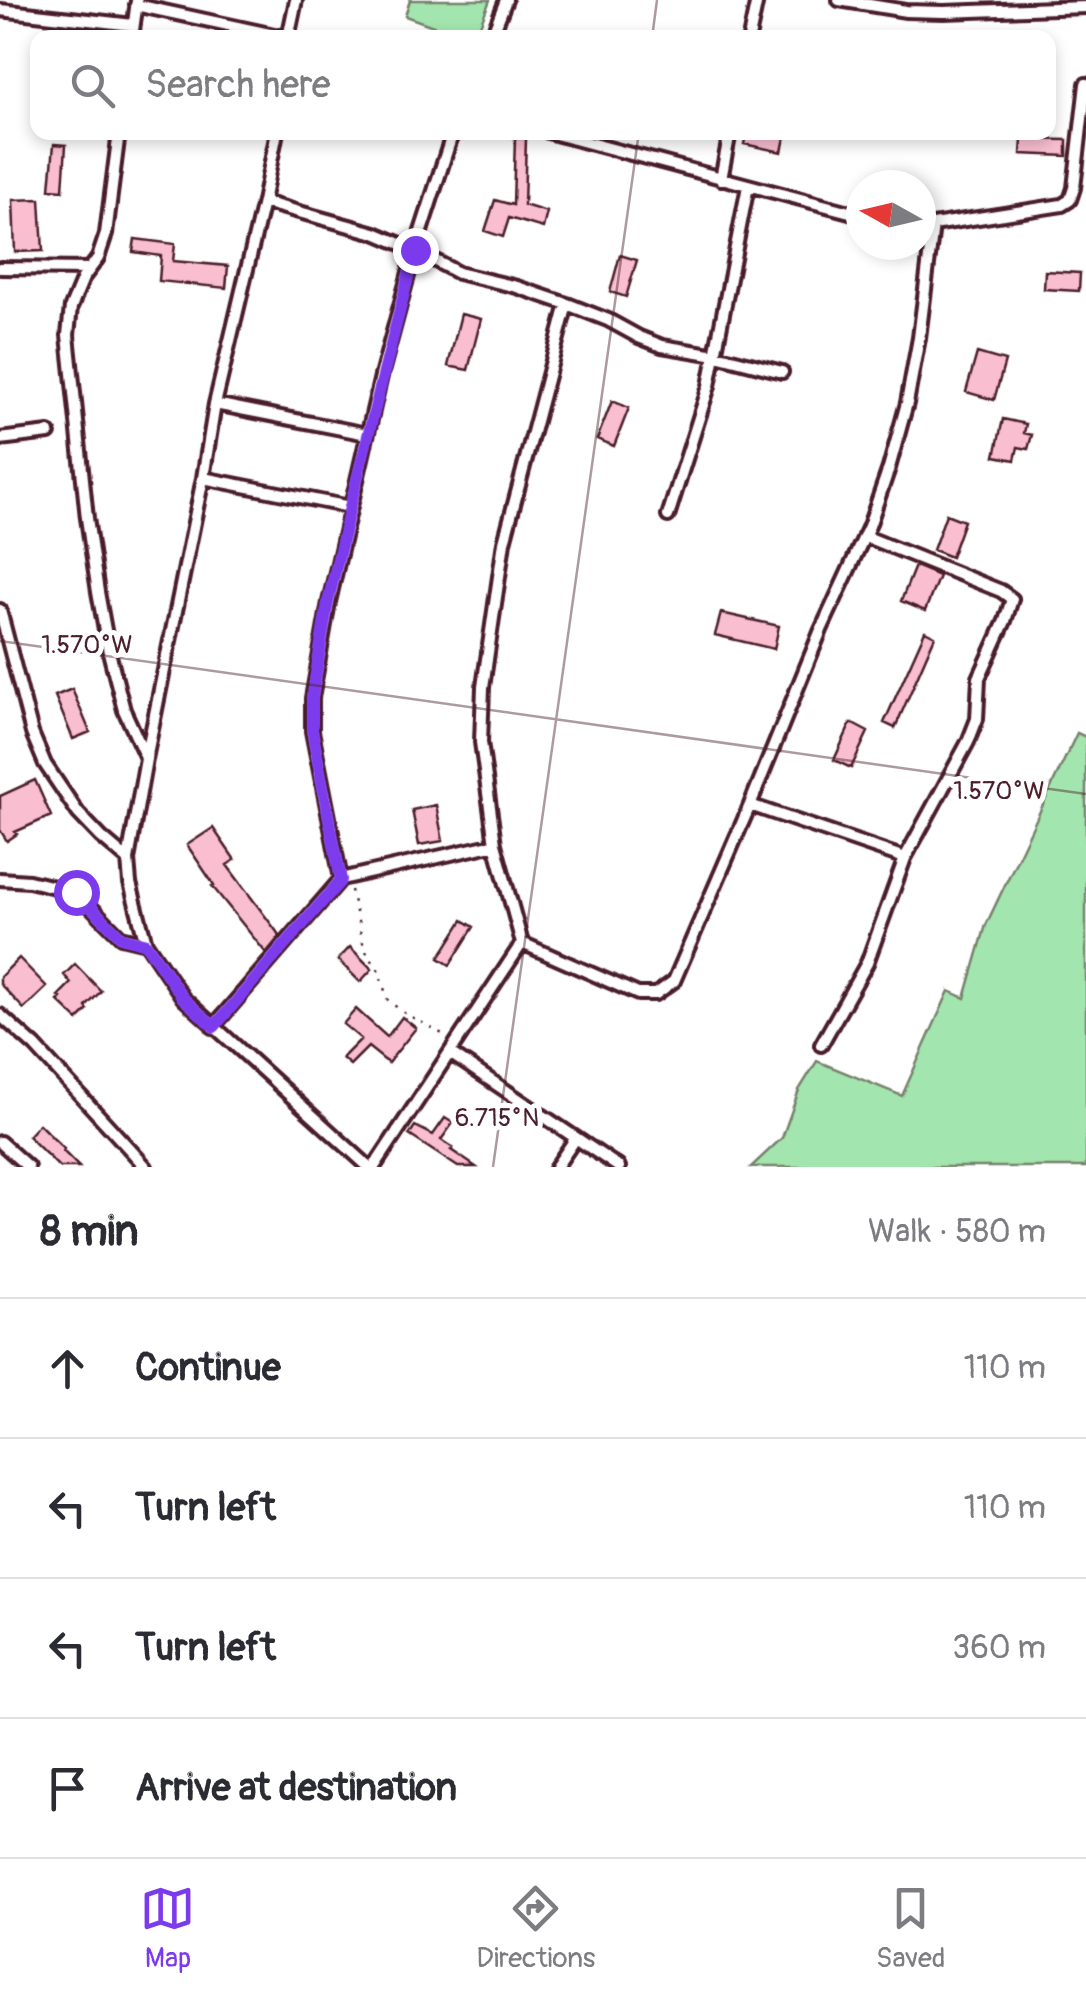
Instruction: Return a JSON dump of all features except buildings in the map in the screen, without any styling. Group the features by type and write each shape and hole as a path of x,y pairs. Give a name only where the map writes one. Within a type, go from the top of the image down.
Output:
{"street":[{"path":"290,30 296,0"},
{"path":"494,30 506,0"},
{"path":"751,30 757,0"},
{"path":"839,0 906,11 944,12 1000,5 1086,6"},
{"path":"133,30 136,2 254,30"},
{"path":"0,10 133,25"},
{"path":"936,224 1062,205 1070,200 1086,84"},
{"path":"119,140 106,234 98,258 83,278 71,307 68,336 92,555 109,652 124,710 146,758"},
{"path":"275,140 215,404 146,758 128,860 130,883 146,944 183,998 372,1167 522,943 494,844 481,742 482,687 504,542 566,304"},
{"path":"345,879 310,716 328,602 367,434 415,250 450,140"},
{"path":"577,140 846,212"},
{"path":"721,179 728,140"},
{"path":"668,516 716,354 748,186"},
{"path":"263,202 375,233 458,273 566,304 662,346 716,354 782,372"},
{"path":"522,943 638,994 656,994 674,980 864,536 889,468 907,404 919,338 925,260"},
{"path":"0,268 90,269"},
{"path":"215,404 367,434"},
{"path":"0,439 50,433"},
{"path":"203,478 350,507"},
{"path":"821,1045 867,963 905,858 978,719 979,678 1012,599 1001,590 864,536"},
{"path":"0,610 32,733 45,764 78,813 128,860"},
{"path":"750,805 905,858"},
{"path":"214,1027 345,879 494,844"},
{"path":"0,879 76,892 121,937 146,944"},
{"path":"0,1015 35,1046 146,1167"},
{"path":"453,1048 620,1167"},
{"path":"556,1167 576,1138"},
{"path":"0,1142 28,1167"}],"path":[{"path":"345,879 363,944 377,966 388,1000 453,1048"}],"green space":[{"path":"410,0 490,0 478,30 444,30 405,16"},
{"path":"1077,733 1086,737 1086,1167 751,1167 782,1138 799,1090 817,1061 902,1096 949,991 965,998 986,925"}],"route":[{"path":"76,892 121,937 146,944 183,998 214,1027 341,880 312,730 312,698 328,602 415,250"}]}
